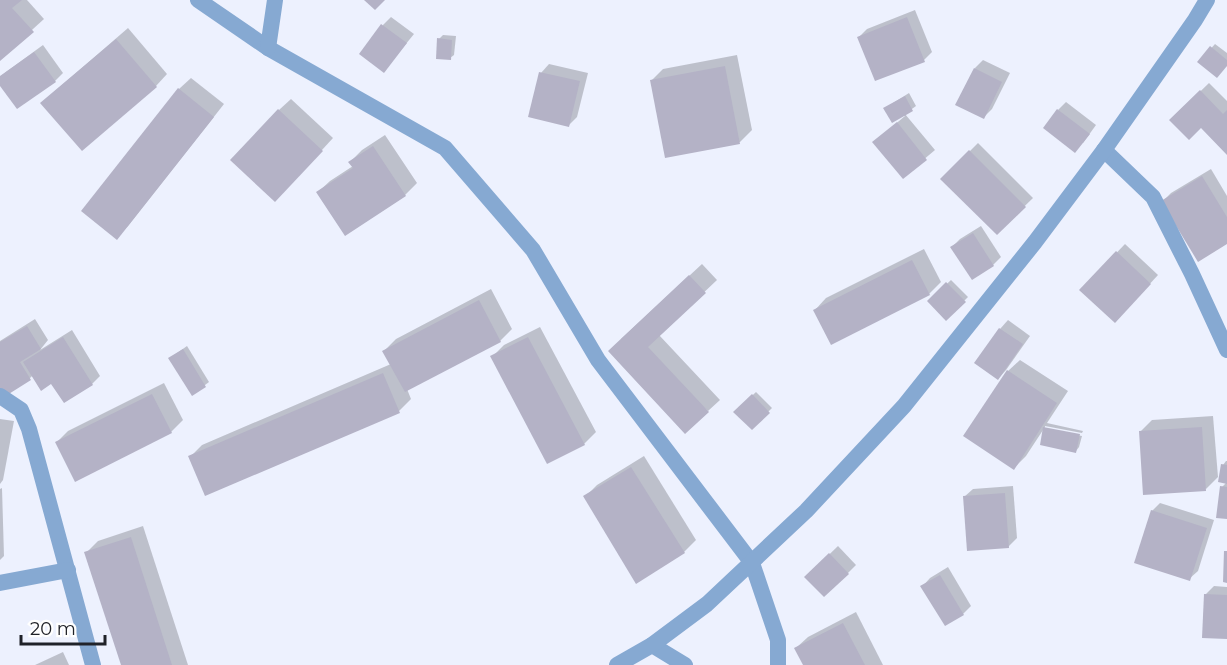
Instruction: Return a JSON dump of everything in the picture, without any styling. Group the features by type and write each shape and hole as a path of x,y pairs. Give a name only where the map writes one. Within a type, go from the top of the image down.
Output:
{"street":[{"path":"198,0 268,48 445,147 533,250 598,360 752,563 778,640 778,665"},
{"path":"268,48 275,0"},
{"path":"616,665 652,645 707,604 806,511 904,406 1035,242 1104,150 1207,0"},
{"path":"1104,150 1153,197 1227,350"},
{"path":"0,396 21,410 29,429 93,665"},
{"path":"0,583 68,570"},
{"path":"652,645 685,665"}],"building":[{"path":"0,0 22,0 12,8 34,32 0,61"},
{"path":"364,0 385,0 375,10"},
{"path":"907,17 925,62 875,81 857,37"},
{"path":"381,24 407,43 384,73 359,54"},
{"path":"437,38 452,40 451,60 436,59"},
{"path":"116,39 157,87 82,151 40,103"},
{"path":"1210,46 1227,60 1227,66 1217,78 1197,62"},
{"path":"34,52 56,82 17,109 0,86 0,76"},
{"path":"725,66 740,144 665,158 650,80"},
{"path":"974,68 1002,82 984,119 955,105"},
{"path":"539,72 580,81 569,127 528,117"},
{"path":"178,88 214,117 117,240 81,211"},
{"path":"1200,90 1223,114 1227,110 1227,155 1201,128 1189,140 1169,120"},
{"path":"905,96 913,111 892,123 883,108"},
{"path":"278,109 323,151 275,202 230,160"},
{"path":"1057,109 1090,134 1075,153 1043,128"},
{"path":"897,122 927,160 903,179 872,142"},
{"path":"373,146 406,196 345,236 316,192 353,168 348,162"},
{"path":"969,150 1026,207 997,235 940,179"},
{"path":"1202,176 1227,217 1227,244 1198,262 1161,201"},
{"path":"973,233 994,266 972,280 950,247"},
{"path":"1116,251 1151,284 1115,323 1079,290"},
{"path":"912,260 930,295 831,345 813,310"},
{"path":"689,275 706,293 648,347 709,412 685,434 608,351"},
{"path":"946,282 966,302 946,321 927,301"},
{"path":"479,300 501,342 405,392 382,351"},
{"path":"27,326 41,349 20,362 31,380 4,397 0,391 0,342"},
{"path":"999,328 1023,344 998,380 974,363"},
{"path":"63,337 93,385 64,403 51,384 41,391 23,362"},
{"path":"528,337 585,445 547,464 490,356"},
{"path":"183,349 206,387 192,396 168,358"},
{"path":"1007,370 1057,403 1014,470 963,436"},
{"path":"383,373 400,413 205,496 188,456"},
{"path":"152,394 172,433 75,482 55,442"},
{"path":"752,394 770,413 752,430 733,412"},
{"path":"1043,427 1080,434 1076,453 1040,445"},
{"path":"1202,427 1206,491 1143,495 1139,431"},
{"path":"1221,464 1227,465 1227,484 1218,482"},
{"path":"631,467 685,553 636,584 583,496"},
{"path":"1220,486 1227,487 1227,519 1216,518"},
{"path":"1005,493 1009,548 967,551 963,496"},
{"path":"1151,510 1207,528 1190,581 1134,563"},
{"path":"131,537 172,665 121,665 84,552"},
{"path":"1224,551 1227,551 1227,583 1223,582"},
{"path":"829,553 849,574 824,597 804,577"},
{"path":"940,575 964,615 945,626 920,586"},
{"path":"1204,594 1227,595 1227,639 1202,638"},
{"path":"843,623 865,665 803,665 794,648"}]}
